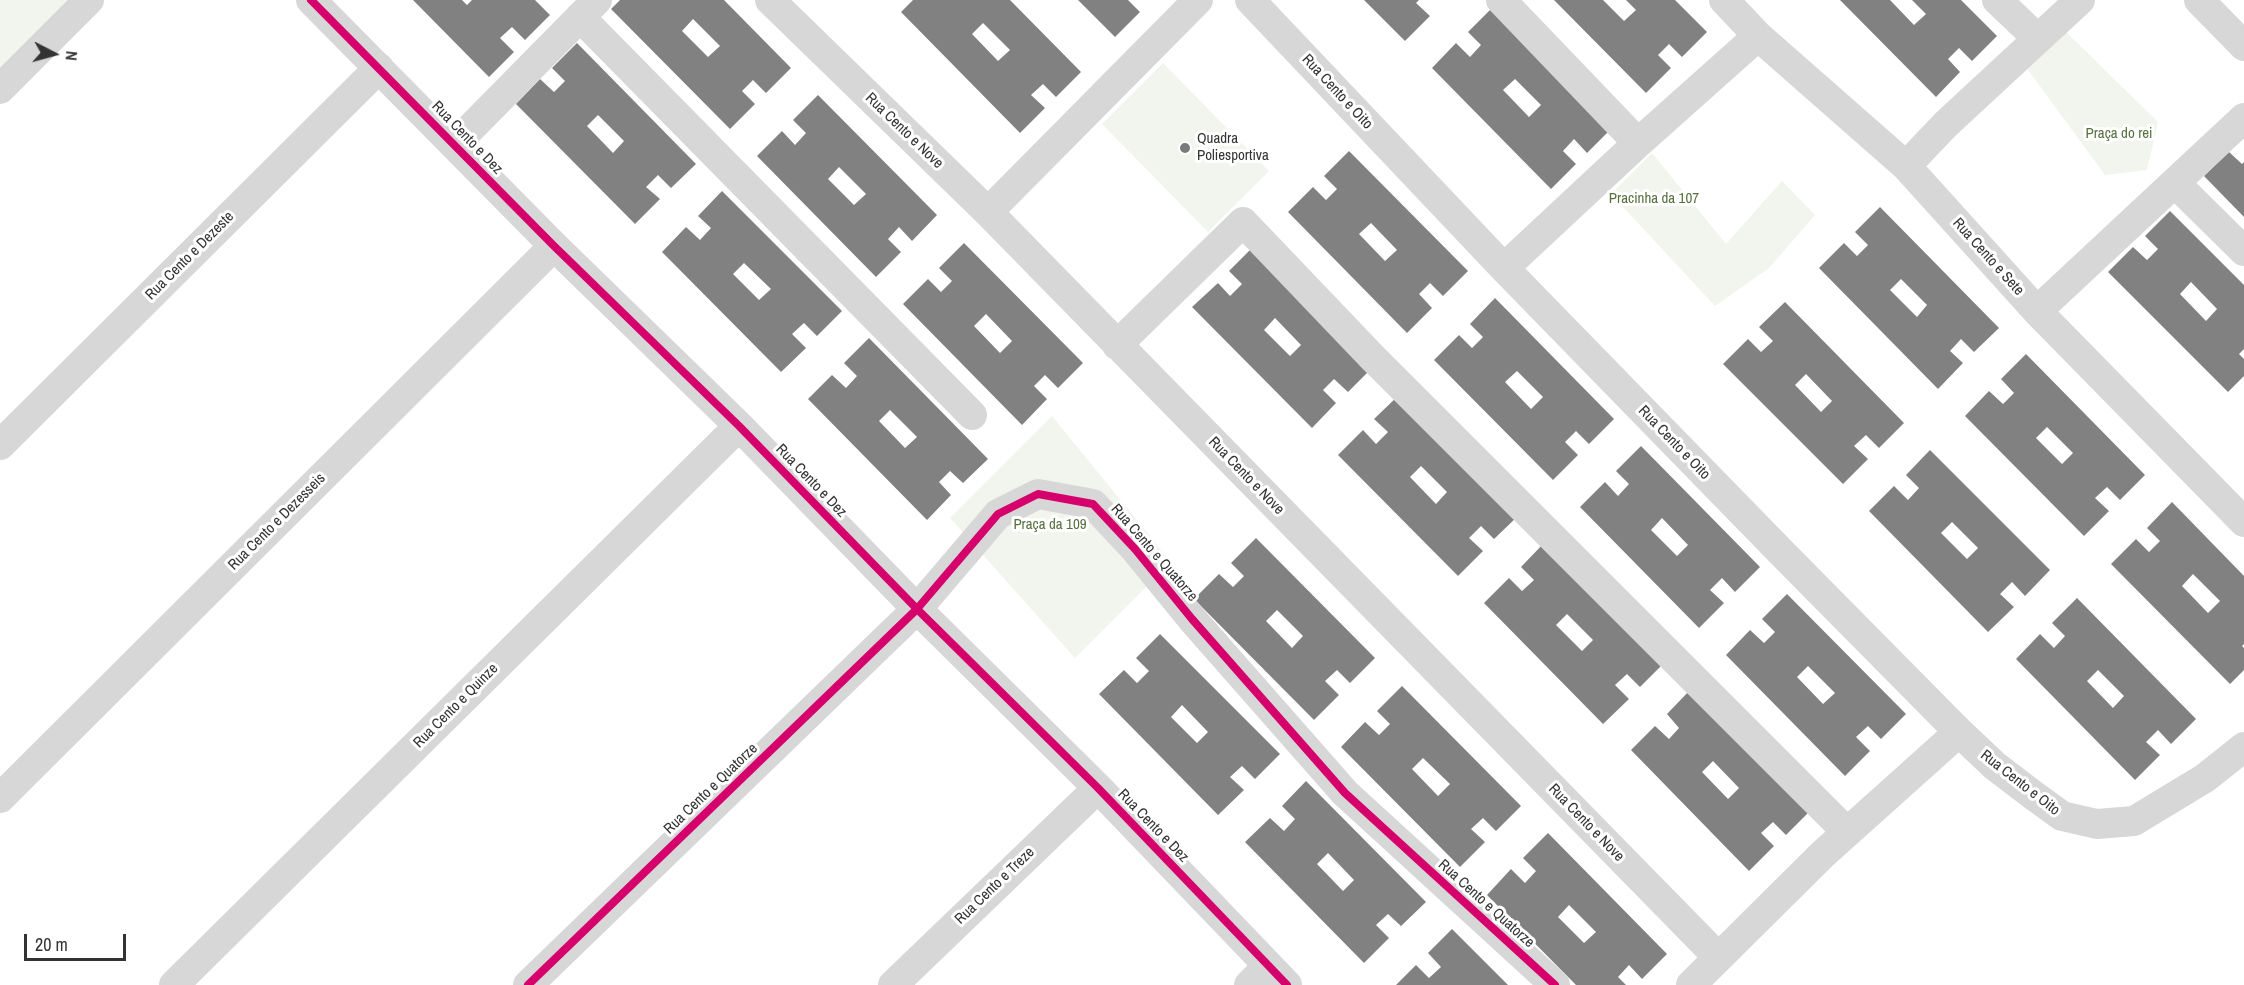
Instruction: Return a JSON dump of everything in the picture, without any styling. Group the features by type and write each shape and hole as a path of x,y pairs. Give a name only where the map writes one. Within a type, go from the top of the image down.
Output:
{"street":[{"path":"0,89 89,0"},
{"name":"Rua Cento e Dez","path":"311,0 554,246 739,426 917,609 1098,788 1268,979"},
{"name":"Rua Cento e Nove","path":"770,0 988,212 1718,957"},
{"path":"988,212 1198,0"},
{"name":"Rua Cento e Oito","path":"1250,0 1504,268 1995,766 2062,816 2097,824 2134,821 2205,778 2244,747"},
{"path":"1501,0 1638,143"},
{"name":"Rua Cento e Sete","path":"1724,0 1758,36 1906,166 2037,311 2244,522"},
{"path":"1997,0 2038,39"},
{"path":"1906,166 1947,124 2080,0"},
{"path":"2199,0 2244,46"},
{"path":"455,144 588,9 972,415"},
{"path":"1504,268 1638,143 1758,36"},
{"name":"Rua Cento e Dezeste","path":"0,445 379,68"},
{"path":"2037,311 2244,118"},
{"path":"2175,183 2244,251"},
{"path":"1117,345 1243,222 1372,357 1847,832"},
{"name":"Rua Cento e Dezesseis","path":"0,798 554,246"},
{"name":"Rua Cento e Quinze","path":"174,985 739,426"},
{"name":"Rua Cento e Quatorze","path":"528,985 917,609 998,514 1038,494 1093,504 1135,549 1192,619 1345,793 1555,985"},
{"path":"1691,985 1847,832 1959,732"},
{"name":"Rua Cento e Treze","path":"893,985 1098,788"}],"green space":[{"path":"0,0 97,0 0,90"},
{"name":"Praça do rei","path":"2064,30 2158,122 2147,170 2105,175 2026,67"},
{"name":"Quadra Poliesportiva","path":"1163,63 1269,171 1208,232 1102,124"},
{"name":"Pracinha da 107","path":"1652,153 1726,244 1782,181 1815,215 1769,268 1715,306 1611,194"},
{"name":"Praça da 109","path":"1052,416 1171,562 1075,658 950,518"}],"building":[{"path":"413,0 462,0 467,5 472,0 535,0 550,15 525,40 512,27 500,38 514,52 489,77"},
{"path":"620,0 724,0 791,68 766,93 753,80 742,91 755,104 730,129 611,9","holes":["693,19 720,46 708,57 682,31"]},
{"path":"913,0 1010,0 1081,72 1056,97 1043,84 1031,95 1045,108 1020,133 901,12","holes":["983,23 1010,50 998,61 972,34"]},
{"path":"1078,0 1128,0 1140,12 1115,37"},
{"path":"1364,0 1419,0 1416,3 1430,16 1405,41"},
{"path":"1554,0 1603,0 1624,21 1636,10 1626,0 1675,0 1707,32 1682,57 1669,44 1658,55 1671,68 1646,93"},
{"path":"1840,0 1890,0 1914,25 1926,14 1912,0 1961,0 1997,36 1972,61 1959,48 1948,59 1960,72 1936,97"},
{"path":"1493,7 1612,128 1587,153 1574,139 1563,151 1576,164 1551,189 1432,68 1456,43 1470,57 1481,45 1468,32","holes":["1515,79 1541,105 1529,117 1503,90"]},
{"path":"577,43 696,164 671,188 658,175 646,187 660,199 635,224 516,104 540,79 554,92 565,81 552,68","holes":["598,115 624,141 613,153 587,126"]},
{"path":"818,95 937,215 912,241 899,227 888,239 901,252 876,277 757,156 782,131 795,145 806,133 793,120","holes":["839,167 866,194 854,205 828,179"]},
{"path":"1349,151 1468,271 1443,296 1430,283 1419,294 1432,308 1407,333 1288,212 1313,187 1326,200 1337,189 1324,176","holes":["1371,223 1397,250 1385,261 1359,234"]},
{"path":"2229,152 2242,164 2244,162 2244,217 2204,176"},
{"path":"722,191 842,311 817,336 804,323 792,334 806,348 781,372 662,252 686,227 700,240 711,228 698,216","holes":["744,263 771,289 759,300 733,274"]},
{"path":"1880,207 1999,328 1974,352 1961,339 1950,351 1963,363 1938,389 1819,268 1844,243 1857,256 1868,245 1855,232","holes":["1901,279 1927,305 1917,317 1890,290"]},
{"path":"2170,211 2244,285 2244,349 2239,354 2244,359 2244,376 2228,392 2108,272 2133,247 2147,260 2158,249 2145,236","holes":["2191,282 2217,309 2206,321 2180,294"]},
{"path":"964,243 1083,363 1058,388 1045,375 1034,386 1047,399 1022,425 903,304 928,279 941,292 952,281 939,268","holes":["986,314 1012,341 1000,353 974,326"]},
{"path":"1254,246 1373,367 1348,392 1334,379 1323,390 1336,403 1312,428 1192,307 1218,283 1230,296 1242,284 1229,271","holes":["1275,318 1301,345 1290,356 1264,330"]},
{"path":"1495,298 1614,419 1589,444 1576,431 1565,442 1578,455 1553,480 1434,360 1459,335 1472,348 1483,337 1470,324","holes":["1517,371 1543,397 1531,409 1505,382"]},
{"path":"1785,302 1904,423 1879,448 1866,435 1854,446 1868,459 1843,484 1723,364 1748,339 1761,352 1773,341 1759,327","holes":["1806,374 1832,401 1821,412 1795,385"]},
{"path":"869,338 988,459 963,483 950,471 939,482 951,495 927,520 808,399 832,375 846,388 857,376 844,363","holes":["890,410 917,437 905,448 879,421"]},
{"path":"2026,354 2145,475 2120,500 2107,487 2095,498 2109,511 2084,536 1965,416 1989,391 2003,404 2014,393 2001,379","holes":["2047,427 2073,453 2062,464 2036,438"]},
{"path":"1400,394 1519,515 1494,539 1481,526 1469,538 1483,551 1458,576 1338,455 1363,430 1376,444 1388,432 1374,419","holes":["1421,466 1447,492 1436,504 1410,477"]},
{"path":"1641,446 1760,567 1735,592 1722,578 1710,590 1724,603 1699,628 1580,507 1605,482 1618,496 1629,484 1616,471","holes":["1662,518 1688,545 1677,556 1651,530"]},
{"path":"1930,450 2050,570 2025,596 2012,582 2000,594 2014,607 1988,632 1869,511 1894,486 1908,500 1919,488 1906,475","holes":["1952,522 1978,548 1967,559 1941,533"]},
{"path":"2172,502 2244,576 2244,644 2242,646 2244,648 2244,670 2230,684 2111,564 2136,539 2149,552 2160,541 2147,528","holes":["2193,574 2220,601 2208,613 2182,586"]},
{"path":"1256,538 1375,658 1350,683 1337,670 1325,681 1339,695 1314,720 1194,599 1219,574 1233,587 1244,576 1231,563","holes":["1277,610 1303,636 1292,648 1266,621"]},
{"path":"1545,542 1665,662 1640,687 1627,674 1615,685 1629,699 1603,724 1484,603 1509,578 1522,591 1534,580 1521,567","holes":["1567,614 1593,640 1582,651 1556,625"]},
{"path":"1787,594 1906,714 1881,739 1868,726 1856,737 1870,751 1845,776 1726,655 1750,630 1764,643 1775,632 1762,619","holes":["1808,666 1835,693 1823,704 1797,677"]},
{"path":"2077,598 2196,719 2171,744 2158,730 2146,742 2160,755 2135,780 2016,659 2040,634 2054,648 2065,636 2052,623","holes":["2098,670 2124,696 2113,708 2087,681"]},
{"path":"1160,634 1280,754 1255,779 1242,766 1230,777 1244,790 1218,815 1099,694 1124,670 1137,683 1149,671 1136,658","holes":["1182,705 1208,732 1197,743 1171,717"]},
{"path":"1402,686 1521,806 1496,831 1483,818 1471,829 1485,842 1460,867 1341,747 1365,722 1379,735 1390,724 1377,711","holes":["1423,758 1450,784 1438,796 1412,769"]},
{"path":"1691,689 1811,810 1786,835 1773,822 1761,833 1774,846 1749,871 1631,750 1655,726 1669,739 1679,728 1667,714","holes":["1713,761 1739,788 1728,799 1702,772"]},
{"path":"1306,781 1426,902 1401,926 1388,914 1376,925 1389,938 1364,963 1245,842 1270,818 1284,831 1295,819 1282,806","holes":["1328,853 1354,880 1343,891 1317,864"]},
{"path":"1548,833 1667,954 1642,979 1629,965 1618,977 1626,985 1576,985 1487,895 1511,869 1525,883 1536,871 1523,858","holes":["1569,905 1596,932 1584,943 1558,917"]},
{"path":"1452,929 1508,985 1396,985 1416,965 1429,978 1441,967 1428,953"}],"cycle path":[{"path":"311,0 554,246 739,426 917,609 1098,788 1287,985"},
{"path":"528,985 917,609 998,514 1038,494 1093,504 1135,549 1192,619 1345,793 1555,985"}],"place":[{"name":"Quadra Poliesportiva","path":"1185,148"}]}
